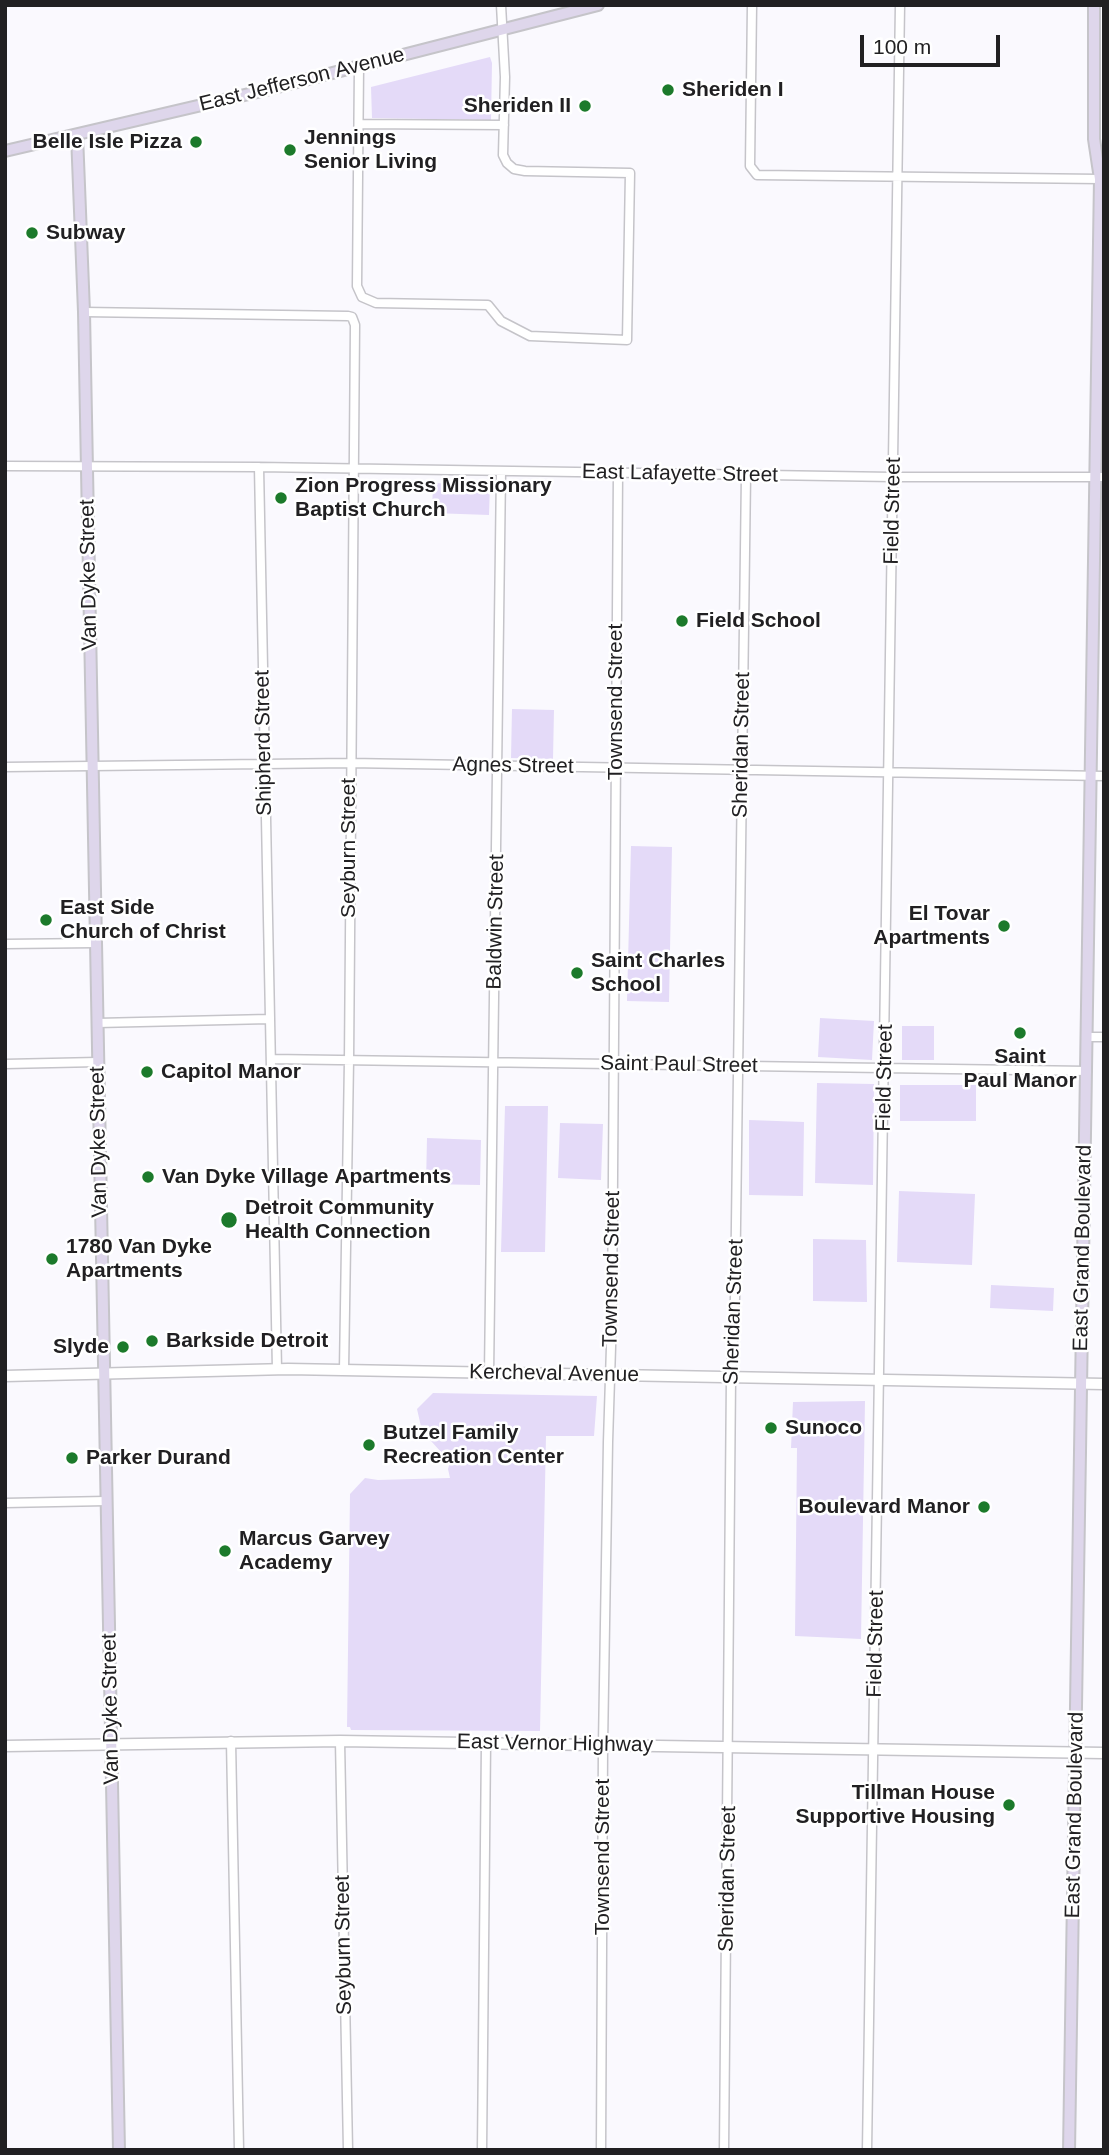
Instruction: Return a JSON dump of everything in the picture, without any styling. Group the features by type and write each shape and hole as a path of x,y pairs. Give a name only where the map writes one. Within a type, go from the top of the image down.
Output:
{"main road":[{"name":"East Jefferson Avenue","path":"5,151 598,5"},
{"name":"East Grand Boulevard","path":"1069,2150 1090,775 1099,478 1102,174 1094,139 1094,5"},
{"path":"1094,88 1098,97 1104,100"},
{"name":"Van Dyke Street","path":"77,135 84,312 119,2150"}],"street":[{"path":"359,66 357,286 362,297 376,303 488,305 501,321 523,334 539,338 627,340 630,173 525,172 510,166 503,155 504,29 501,5"},
{"path":"752,5 750,166 753,173 761,176 898,177 1102,174"},
{"name":"Field Street","path":"867,2150 900,5"},
{"path":"359,124 504,125"},
{"name":"Seyburn Street","path":"84,312 348,316 352,317 355,325 344,1370"},
{"name":"East Lafayette Street","path":"5,466 1099,478"},
{"name":"Shipherd Street","path":"259,467 271,1059"},
{"name":"Baldwin Street","path":"489,1373 501,471"},
{"name":"Townsend Street","path":"601,2150 603,1745 614,1064 618,473"},
{"name":"Sheridan Street","path":"724,2150 732,1377 746,475"},
{"name":"Agnes Street","path":"5,767 264,763 1104,776"},
{"path":"5,944 96,943"},
{"path":"97,1023 269,1019"},
{"path":"1088,1037 1104,1037"},
{"path":"271,1059 277,1369"},
{"name":"Saint Paul Street","path":"271,1059 1087,1070"},
{"path":"5,1063 98,1062"},
{"name":"Kercheval Avenue","path":"5,1376 277,1369 1104,1384"},
{"path":"5,1503 106,1501"},
{"path":"231,1741 239,2150"},
{"name":"Seyburn Street","path":"340,1741 348,2150"},
{"name":"East Vernor Highway","path":"5,1746 340,1741 1104,1754"},
{"path":"482,2150 486,1743"}],"shaded area":[{"path":"490,57 491,120 372,118 371,87"},
{"path":"433,483 490,485 489,515 432,513"},
{"path":"512,709 554,710 553,759 511,758"},
{"path":"631,846 672,847 669,1002 627,1001"},
{"path":"820,1018 874,1021 872,1060 818,1057"},
{"path":"902,1026 934,1026 934,1060 902,1060"},
{"path":"817,1083 874,1084 873,1185 815,1183"},
{"path":"900,1085 976,1085 976,1121 900,1121"},
{"path":"505,1106 548,1106 545,1252 501,1252"},
{"path":"749,1120 804,1122 803,1196 749,1195"},
{"path":"560,1123 603,1124 601,1180 558,1178"},
{"path":"427,1138 481,1140 480,1185 426,1184"},
{"path":"899,1191 975,1194 972,1265 897,1262"},
{"path":"813,1239 866,1240 867,1302 813,1301"},
{"path":"991,1285 1054,1288 1053,1311 990,1308"},
{"path":"433,1393 597,1396 594,1436 546,1436 540,1731 351,1730 347,1727 350,1494 365,1478 450,1478 450,1462 422,1431 417,1409"},
{"path":"865,1401 861,1639 795,1636 797,1448 791,1448 793,1402"}],"place":[{"name":"Sheriden I","path":"668,90"},
{"name":"Sheriden II","path":"585,106"},
{"name":"Belle Isle Pizza","path":"196,142"},
{"name":"Jennings Senior Living","path":"290,150"},
{"name":"Subway","path":"32,233"},
{"name":"Zion Progress Missionary Baptist Church","path":"281,498"},
{"name":"Field School","path":"682,621"},
{"name":"East Side Church of Christ","path":"46,920"},
{"name":"El Tovar Apartments","path":"1004,926"},
{"name":"Saint Charles School","path":"577,973"},
{"name":"Saint Paul Manor","path":"1020,1033"},
{"name":"Capitol Manor","path":"147,1072"},
{"name":"Van Dyke Village Apartments","path":"148,1177"},
{"name":"Detroit Community Health Connection","path":"229,1220"},
{"name":"1780 Van Dyke Apartments","path":"52,1259"},
{"name":"Barkside Detroit","path":"152,1341"},
{"name":"Slyde","path":"123,1347"},
{"name":"Sunoco","path":"771,1428"},
{"name":"Butzel Family Recreation Center","path":"369,1445"},
{"name":"Parker Durand","path":"72,1458"},
{"name":"Boulevard Manor","path":"984,1507"},
{"name":"Marcus Garvey Academy","path":"225,1551"},
{"name":"Tillman House Supportive Housing","path":"1009,1805"}]}
